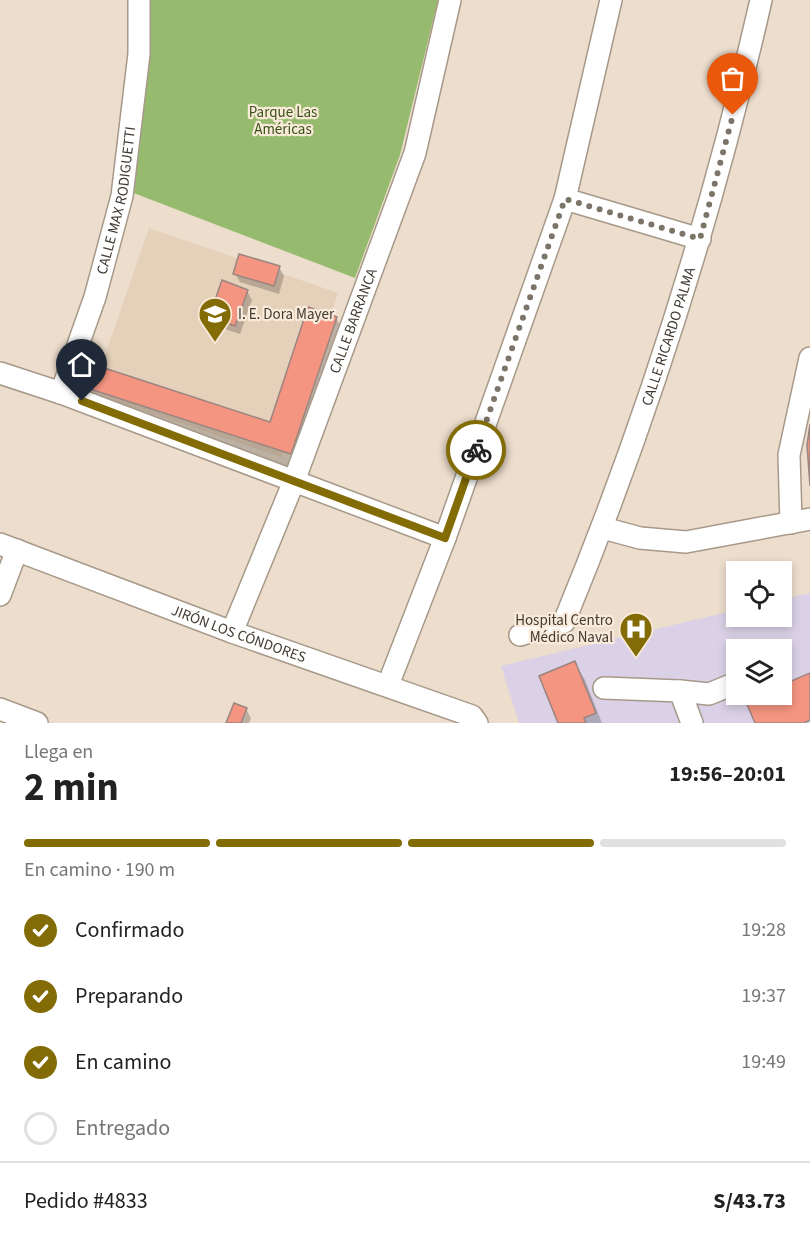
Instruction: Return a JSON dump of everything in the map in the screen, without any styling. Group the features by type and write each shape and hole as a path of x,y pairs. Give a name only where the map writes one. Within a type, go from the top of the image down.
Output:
{"street":[{"name":"CALLE MAX RODIGUETTI","path":"61,393 95,297 122,196 138,54 139,0"},
{"name":"CALLE BARRANCA","path":"232,632 294,481 415,153 450,0"},
{"path":"388,685 445,538 565,199 611,0"},
{"name":"CALLE RICARDO PALMA","path":"520,635 564,622 603,528 700,239 761,0"},
{"path":"565,199 700,239"},
{"path":"603,528 640,538 686,542 801,521 789,455 810,358"},
{"path":"0,373 61,393 445,538"},
{"path":"0,596 9,547"},
{"name":"JIRÓN LOS CÓNDORES","path":"9,547 232,632 472,716 477,723"},
{"path":"604,688 709,694 726,687"},
{"path":"680,691 692,723"},
{"path":"0,709 37,723"}],"shaded area":[{"name":"I. E. Dora Mayer","path":"149,228 338,293 281,457 92,393"},
{"name":"Hospital Centro Médico Naval","path":"810,593 810,723 519,723 501,666 726,612 726,627 792,627 792,597"}],"green space":[{"name":"Parque Las Américas","path":"149,0 438,0 400,155 355,278 131,192 151,17"}],"building":[{"path":"239,254 280,266 274,286 233,274"},
{"path":"222,280 248,290 235,326 209,317"},
{"path":"308,307 337,317 291,454 84,387 92,364 270,422"},
{"path":"810,424 810,486 807,445"},
{"path":"575,661 596,713 584,718 586,723 558,723 539,676"},
{"path":"810,673 810,720 804,723 755,723 747,705 792,705 792,681"},
{"path":"234,703 247,708 241,723 226,723"}],"way so far":[{"path":"476,450 565,199 700,239 733,115"}],"place":[{"name":"I. E. Dora Mayer","path":"215,343"},
{"name":"Hospital Centro Médico Naval","path":"636,658"}],"route":[{"path":"82,401 445,538 476,450"}]}
